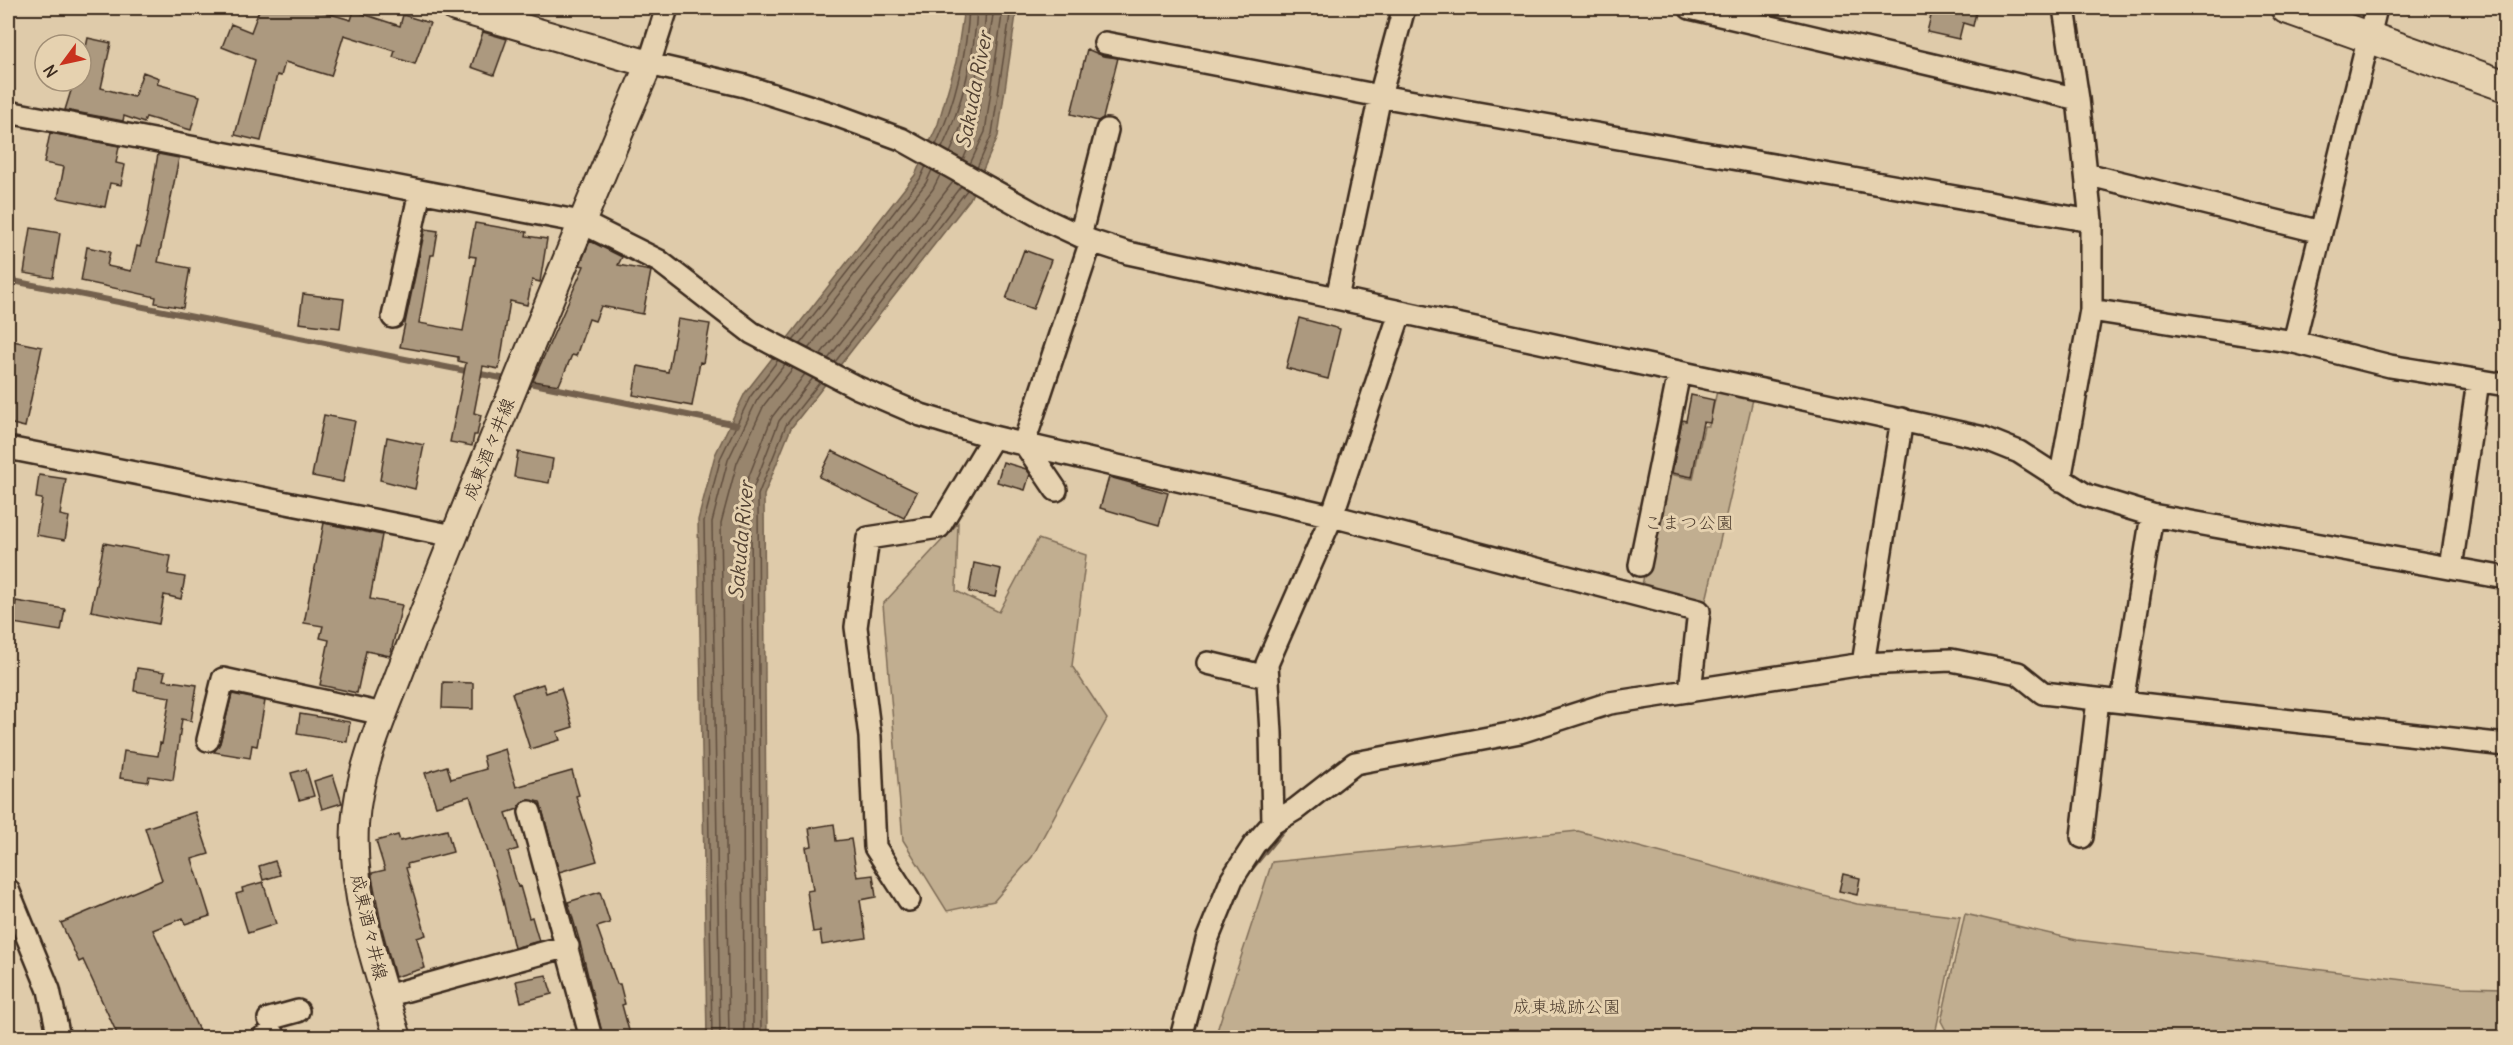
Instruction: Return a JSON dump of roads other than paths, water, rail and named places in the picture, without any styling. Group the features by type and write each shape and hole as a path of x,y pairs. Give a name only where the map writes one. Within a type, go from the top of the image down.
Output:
{"highway":[{"path":"2286,8 2505,86"}],"main road":[{"path":"454,8 492,13 649,64"},
{"name":"成東酒々井線","path":"398,1038 372,948 356,875 355,824 362,777 383,714 454,536 581,222 649,64"}],"street":[{"path":"667,8 649,64 745,87 833,114 901,139 1001,196 1085,238 1128,253 1984,438 2019,452 2086,495 2152,515 2505,578"},
{"path":"1337,298 1380,96 1404,8"},
{"path":"1690,8 2078,99"},
{"path":"2060,480 2091,310 2091,221 2078,99 2064,8"},
{"path":"2294,342 2376,8"},
{"path":"1105,43 1380,96 2091,221"},
{"path":"8,112 581,222 659,261 752,333 856,387 921,415 993,436 1332,516 1699,611 1690,691"},
{"path":"1024,443 1085,238 1107,130"},
{"path":"2086,174 2321,232"},
{"path":"393,317 420,191"},
{"path":"2091,310 2294,342 2390,366 2505,385"},
{"path":"1273,823 1267,664 1332,516 1400,313"},
{"path":"1640,565 1679,373"},
{"path":"2451,568 2478,381"},
{"path":"1863,664 1902,419"},
{"path":"909,900 875,847 870,737 856,627 868,538 939,527 993,436"},
{"path":"1024,443 1056,490"},
{"path":"8,448 454,536"},
{"path":"2123,696 2152,515"},
{"path":"1181,1038 1207,940 1232,879 1254,845 1273,823 1296,809 1355,763 1520,732 1610,703 1863,664 1950,660 2018,673 2043,693 2098,700 2123,696 2505,745"},
{"path":"1208,663 1267,677"},
{"path":"208,740 223,679 383,714"},
{"path":"2082,837 2098,700"},
{"path":"530,812 591,1038"},
{"path":"8,890 49,990 59,1038"},
{"path":"386,996 568,946"},
{"path":"268,1030 298,1011"}],"water":[{"name":"Sakuda River","path":"964,8 1017,8 998,136 970,199 791,428 764,495 767,1037 707,1038 698,520 715,455 745,393 915,175 938,124 956,62"}],"waterway":[{"path":"8,280 511,380"},
{"path":"524,382 737,425"},
{"path":"1247,873 1288,823"}],"park label":[{"name":"こまつ公園","path":"1689,523"},
{"name":"成東城跡公園","path":"1567,1007"}]}
